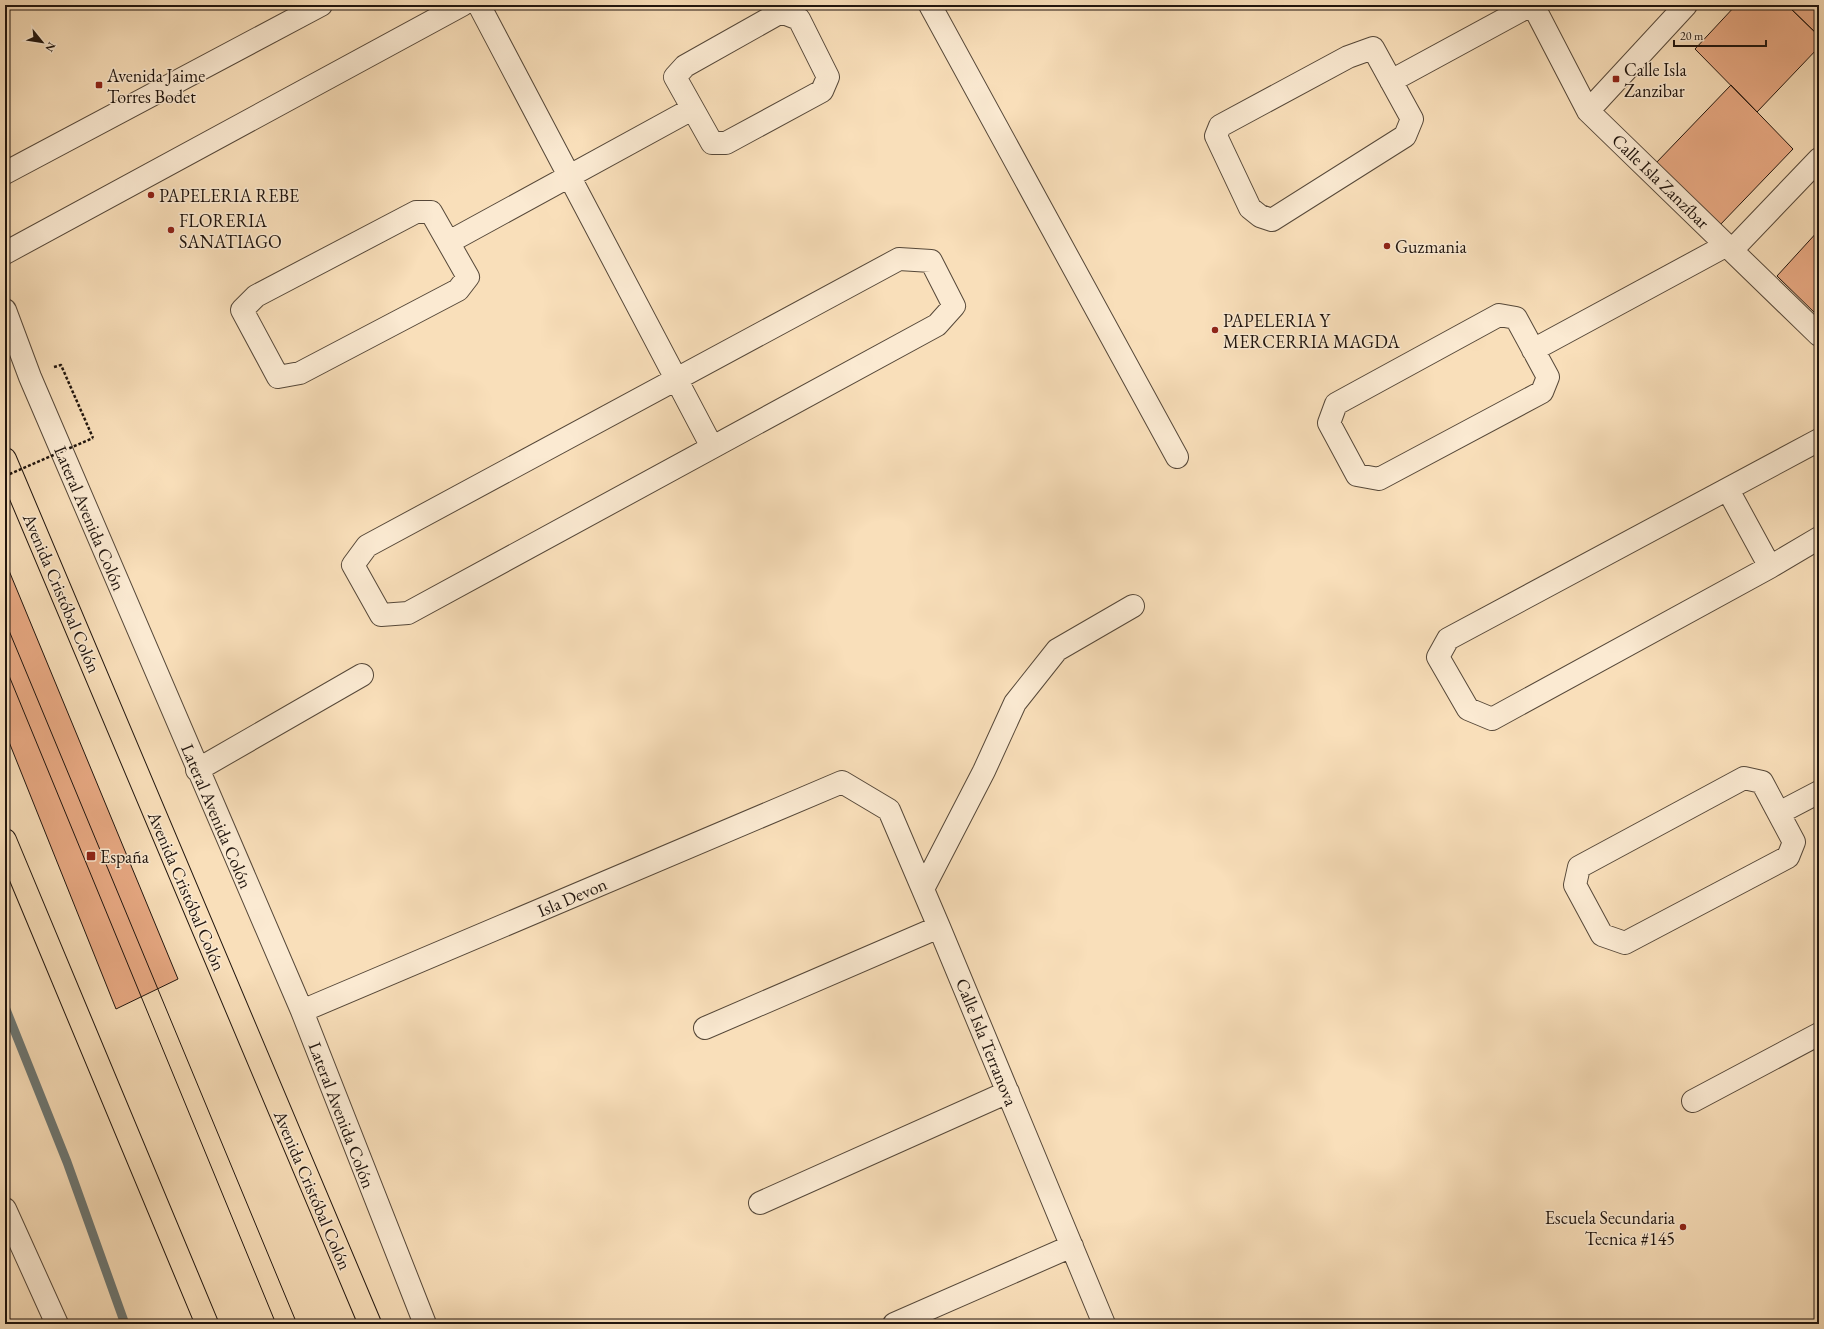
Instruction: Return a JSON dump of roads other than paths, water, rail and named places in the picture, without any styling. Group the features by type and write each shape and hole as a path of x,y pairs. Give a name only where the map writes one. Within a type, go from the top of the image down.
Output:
{"main road":[{"name":"Avenida Cristóbal Colón","path":"5,458 370,1324"},
{"path":"5,840 207,1324"}],"street":[{"path":"5,173 321,5"},
{"path":"5,253 462,5"},
{"path":"479,5 712,447"},
{"path":"930,5 1177,457"},
{"path":"1391,81 1532,5"},
{"name":"Calle Isla Zanzíbar","path":"1532,5 1588,111 1819,335"},
{"path":"1588,111 1686,5"},
{"path":"781,12 799,19 828,77 822,91 726,143 712,143 692,109 675,77 685,66 781,12"},
{"path":"1374,48 1391,81 1412,119 1406,136 1272,220 1260,216 1250,208 1216,136 1220,126 1348,57 1374,48"},
{"path":"449,242 692,109"},
{"path":"1533,350 1729,248 1819,159"},
{"path":"416,212 432,212 449,242 468,277 458,290 300,373 278,377 242,310 256,296 416,212"},
{"path":"899,259 931,261 954,306 937,325 712,447 408,612 381,615 352,565 367,546 899,259"},
{"name":"Lateral Avenida Colón","path":"5,310 30,377 197,770 302,1011 425,1324"},
{"path":"1498,315 1516,318 1533,350 1548,378 1542,392 1379,479 1357,475 1329,423 1336,404 1498,315"},
{"path":"1819,440 1448,639 1438,657 1468,710 1492,719 1770,567 1819,538"},
{"path":"1728,490 1770,567"},
{"path":"923,889 984,771 1015,703 1057,650 1133,606"},
{"path":"197,770 362,675"},
{"path":"1744,778 1762,782 1779,813 1794,842 1788,857 1625,943 1602,934 1575,885 1579,867 1744,778"},
{"name":"Calle Isla Terranova","path":"842,782 889,810 940,927 1104,1324"},
{"name":"Isla Devon","path":"302,1011 842,782"},
{"path":"1779,813 1819,792"},
{"path":"705,1028 940,927"},
{"path":"1693,1101 1819,1034"},
{"path":"760,1203 1008,1092"},
{"path":"5,1209 57,1324"},
{"path":"894,1324 1072,1246"}],"waterway":[{"path":"5,1007 67,1162 125,1324"}],"tram line":[{"path":"5,621 297,1324"},
{"path":"5,666 276,1324"}],"place":[{"name":"Calle Isla Zanzibar","path":"1616,79"},
{"name":"Avenida Jaime Torres Bodet","path":"99,85"},
{"name":"PAPELERIA REBE","path":"151,195"},
{"name":"FLORERIA SANATIAGO","path":"171,230"},
{"name":"Guzmania","path":"1387,246"},
{"name":"PAPELERIA Y MERCERRIA MAGDA","path":"1215,330"},
{"name":"España","path":"91,856"},
{"name":"Escuela Secundaria Tecnica #145","path":"1683,1227"}]}
